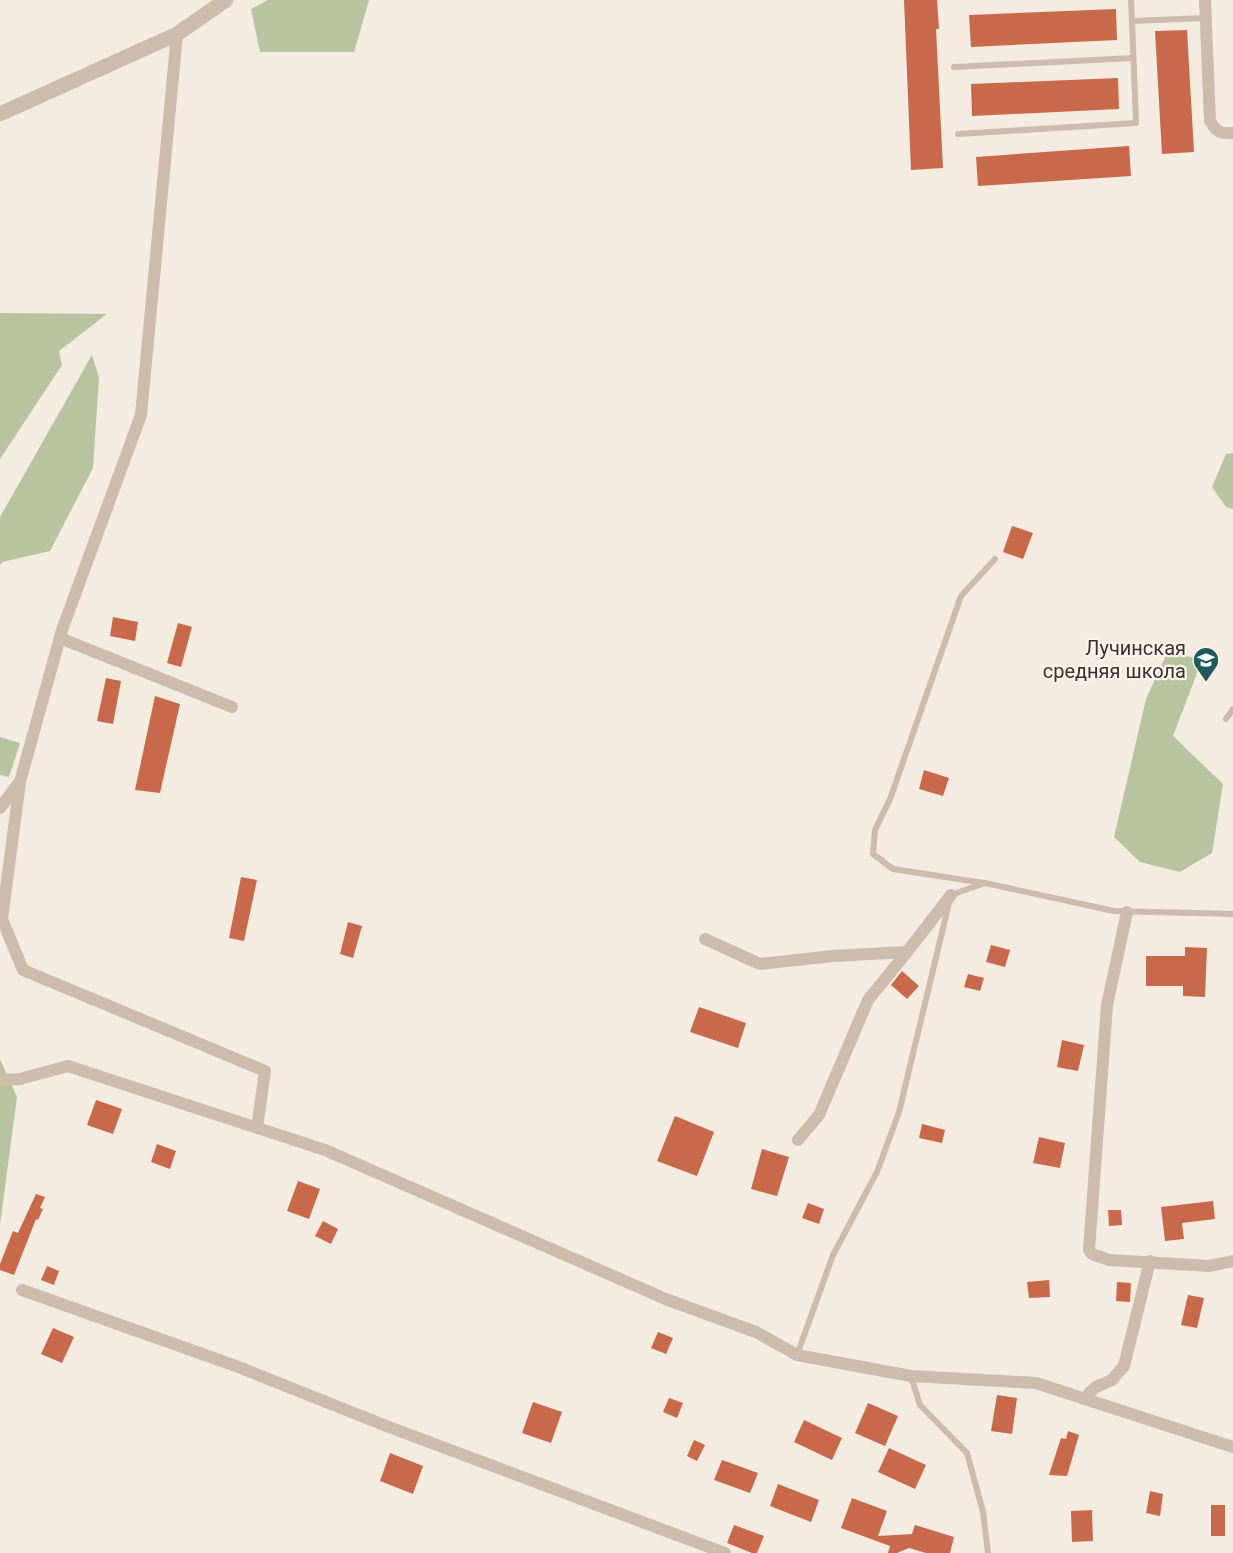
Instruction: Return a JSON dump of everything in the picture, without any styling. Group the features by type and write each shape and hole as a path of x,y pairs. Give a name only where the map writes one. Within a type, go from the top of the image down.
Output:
{"street":[{"path":"0,114 177,34 226,0"},
{"path":"1204,0 1210,122 1215,130 1222,134 1233,133"},
{"path":"177,34 141,414 60,638 20,782 3,919 23,970 265,1071 257,1128"},
{"path":"60,638 232,707"},
{"path":"0,808 20,782"},
{"path":"798,1140 819,1115 868,1000 951,895"},
{"path":"1127,912 1107,1005 1088,1245 1092,1254 1109,1260 1209,1266 1233,1262"},
{"path":"705,939 760,964 833,956 907,952"},
{"path":"0,1080 20,1079 68,1066 325,1150 668,1300 756,1332 797,1355 912,1376 1036,1383 1233,1447"},
{"path":"1086,1399 1096,1387 1112,1380 1124,1366 1150,1261"},
{"path":"22,1290 236,1366 389,1427 725,1553"}],"lane":[{"path":"958,134 1136,123 1131,0"},
{"path":"1132,21 1205,18"},
{"path":"954,67 1133,58"},
{"path":"995,559 961,596 890,799 875,830 873,854 893,869 985,883 1114,911 1233,914"},
{"path":"1226,719 1233,709"},
{"path":"797,1355 833,1255 877,1172 899,1112 951,895 985,883"},
{"path":"912,1376 920,1405 967,1454 983,1512 988,1553"}],"green space":[{"path":"268,0 369,0 354,52 260,52 251,9"},
{"path":"0,313 107,314 59,351 62,365 0,459"},
{"path":"92,355 99,378 93,468 50,551 2,562 0,565 0,517"},
{"path":"1233,453 1233,509 1226,507 1212,487 1226,454"},
{"path":"1168,651 1202,660 1173,736 1223,784 1212,853 1180,872 1140,862 1114,837 1146,699"},
{"path":"0,737 20,743 9,777 0,775"},
{"path":"0,1059 17,1097 0,1225"}],"building":[{"path":"904,0 937,0 939,29 936,29 943,168 911,170"},
{"path":"1116,9 1117,40 971,47 969,15"},
{"path":"1187,30 1194,152 1162,154 1155,31"},
{"path":"1118,78 1119,109 972,116 971,84"},
{"path":"1129,146 1131,176 978,186 976,157"},
{"path":"1012,526 1033,533 1023,559 1003,552"},
{"path":"113,617 138,622 135,641 110,636"},
{"path":"178,623 192,627 181,667 167,663"},
{"path":"106,678 121,681 113,724 97,721"},
{"path":"155,696 180,704 160,793 135,790"},
{"path":"924,770 949,778 943,796 919,789"},
{"path":"241,877 257,880 244,941 229,938"},
{"path":"348,922 362,926 353,958 340,954"},
{"path":"991,945 1010,950 1005,967 986,962"},
{"path":"1185,947 1207,948 1205,997 1183,996 1183,986 1146,986 1146,956 1185,956"},
{"path":"902,971 919,986 907,999 891,985"},
{"path":"968,974 984,978 980,991 964,987"},
{"path":"699,1007 746,1023 738,1048 690,1032"},
{"path":"1062,1040 1084,1045 1078,1071 1057,1067"},
{"path":"96,1100 122,1109 113,1134 87,1125"},
{"path":"675,1116 714,1132 697,1176 657,1161"},
{"path":"922,1124 945,1130 942,1143 919,1138"},
{"path":"1039,1137 1065,1143 1060,1168 1033,1163"},
{"path":"157,1144 176,1151 170,1169 151,1162"},
{"path":"762,1149 789,1157 777,1196 751,1189"},
{"path":"298,1181 320,1189 309,1219 287,1211"},
{"path":"36,1194 45,1197 40,1208 43,1209 38,1220 36,1219 14,1275 0,1270 0,1264 13,1231 18,1233"},
{"path":"1213,1201 1215,1219 1182,1223 1184,1239 1165,1241 1161,1207"},
{"path":"808,1203 824,1209 819,1224 802,1218"},
{"path":"1108,1210 1121,1210 1122,1225 1109,1226"},
{"path":"323,1221 338,1229 331,1244 315,1236"},
{"path":"47,1266 59,1271 54,1285 41,1280"},
{"path":"1049,1280 1050,1297 1029,1298 1027,1282"},
{"path":"1117,1282 1131,1283 1130,1302 1116,1301"},
{"path":"1188,1295 1204,1298 1197,1328 1181,1325"},
{"path":"53,1328 74,1337 62,1363 41,1354"},
{"path":"658,1332 673,1338 666,1354 651,1348"},
{"path":"997,1395 1017,1398 1012,1434 991,1431"},
{"path":"669,1398 683,1403 677,1418 663,1412"},
{"path":"533,1402 562,1412 551,1443 522,1433"},
{"path":"868,1403 898,1416 885,1446 855,1433"},
{"path":"804,1420 842,1438 832,1460 794,1442"},
{"path":"1068,1431 1079,1435 1067,1476 1049,1475 1061,1438 1066,1439"},
{"path":"694,1440 705,1445 697,1461 687,1456"},
{"path":"889,1448 926,1465 915,1489 878,1472"},
{"path":"390,1453 423,1466 413,1494 380,1481"},
{"path":"722,1460 758,1473 750,1493 714,1480"},
{"path":"778,1484 819,1500 811,1522 770,1506"},
{"path":"1150,1491 1163,1494 1160,1516 1146,1513"},
{"path":"852,1498 887,1511 878,1536 912,1534 915,1525 954,1537 950,1553 926,1553 909,1548 897,1553 888,1553 890,1546 841,1528"},
{"path":"1211,1505 1225,1505 1225,1536 1211,1536"},
{"path":"1092,1510 1093,1541 1072,1542 1071,1511"},
{"path":"734,1525 764,1536 757,1553 727,1543"}],"place":[{"name":"Лучинская средняя школа","path":"1206,683"}]}
